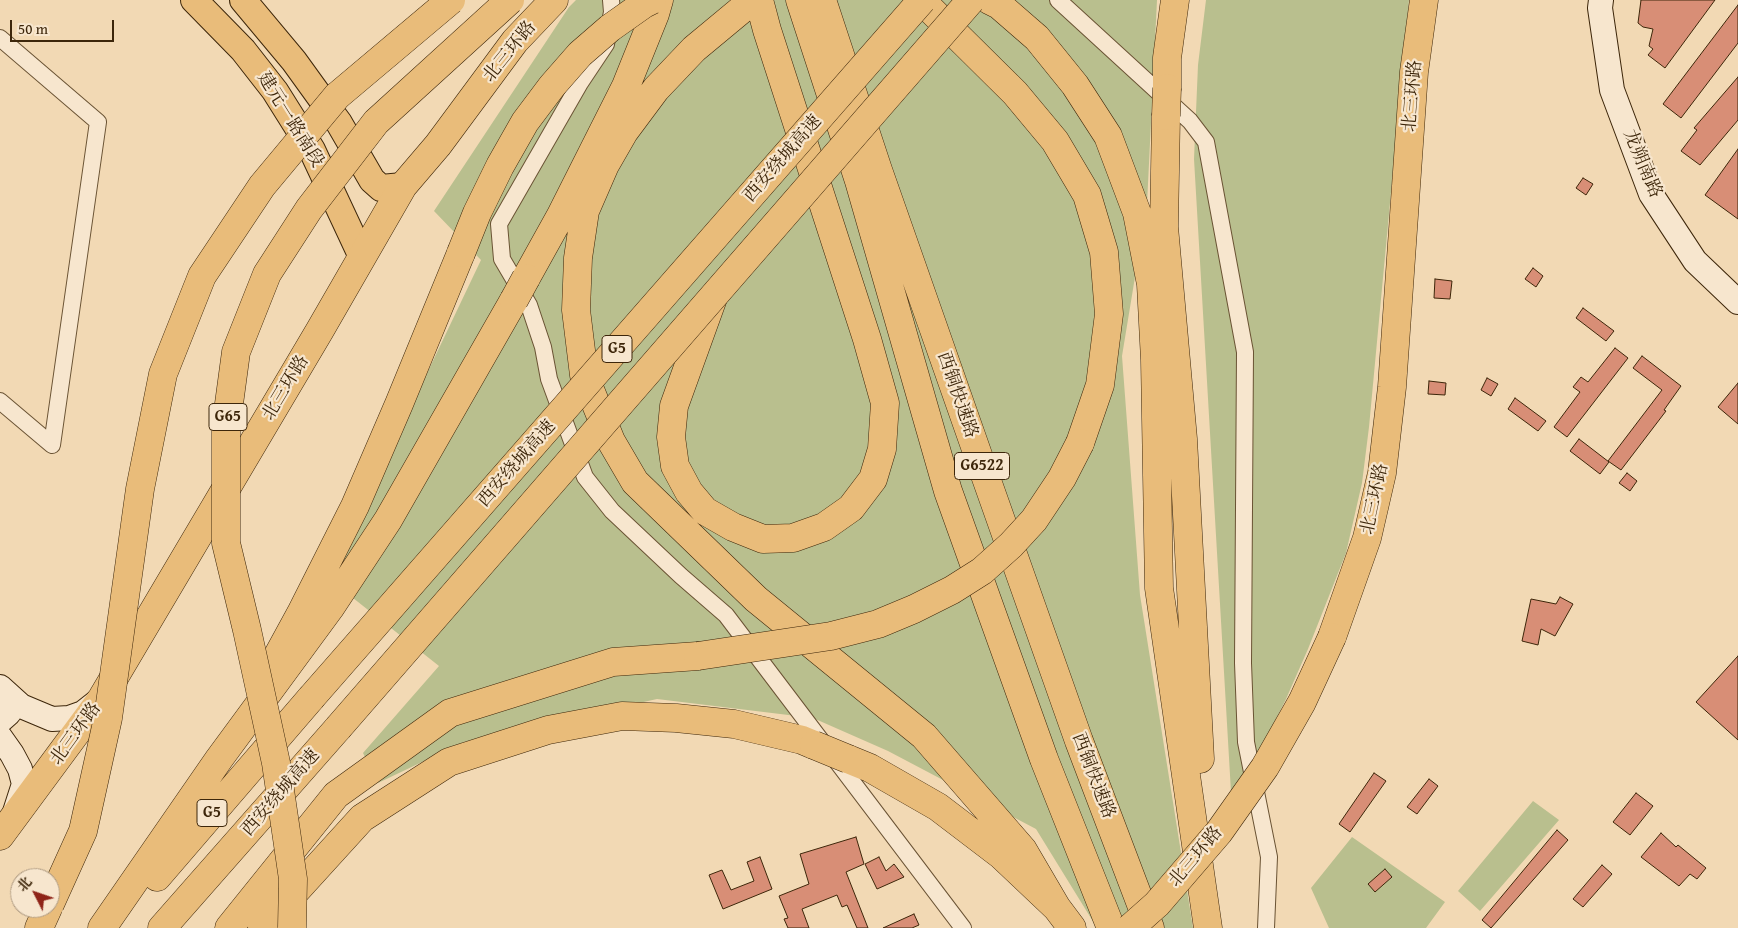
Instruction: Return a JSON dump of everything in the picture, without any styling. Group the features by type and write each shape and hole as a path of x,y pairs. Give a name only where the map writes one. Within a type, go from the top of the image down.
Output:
{"highway":[{"path":"60,882 83,831 108,718 140,489 163,374 202,276 262,186 337,96 451,0"},
{"name":"G65","path":"292,928 293,879 276,763 226,543 226,426 236,352 268,274 309,209 370,130 510,0"},
{"name":"北三环路","path":"6,829 102,698 403,186 438,146 515,41 554,0"},
{"path":"219,759 301,613 355,506 477,213 525,122 552,86 580,54 610,28 652,0"},
{"path":"102,928 219,759 330,608 388,520 561,215 626,86 659,0"},
{"path":"753,0 694,49 656,89 624,132 605,165 585,211 578,258 576,310 584,375 611,440 635,482 756,599 924,736 1022,850 1064,918"},
{"path":"713,298 674,406 671,437 675,466 689,492 705,511 732,527 763,539 793,538 824,527 851,508 873,479 882,449 885,403 867,339 759,0"},
{"name":"西铜快速路","path":"800,0 859,181 948,491 1044,759 1111,928"},
{"name":"西铜快速路","path":"822,0 878,170 968,428 1076,732 1150,928"},
{"path":"229,928 336,795 450,713 612,662 698,656 831,636 878,624 952,590 982,571 1011,545 1034,520 1062,478 1080,443 1100,385 1109,314 1104,252 1087,195 1055,141 1016,93 922,0"},
{"name":"西安绕城高速","path":"112,928 922,0"},
{"name":"西安绕城高速","path":"162,928 971,0"},
{"path":"989,0 999,5 1037,38 1075,85 1108,136 1138,213 1152,284 1159,588 1208,928"},
{"path":"1175,0 1167,58 1164,226 1183,439 1208,928"},
{"name":"北三环路","path":"1130,928 1157,904 1219,832 1265,766 1302,702 1332,637 1367,538 1382,472 1392,387 1414,72 1424,0"},
{"path":"262,928 362,818 448,762 548,730 622,716 676,718 734,724 802,740 870,768 938,807 1001,855 1064,918"}],"main road":[{"name":"建元一路南段","path":"194,0 243,50 275,91 312,150 362,257"},
{"name":"建元一路南段","path":"243,0 294,61 339,123 372,180 380,188 403,186"},
{"path":"312,150 322,162 327,164 338,159 350,144"}],"street":[{"path":"611,0 612,12 606,44 580,82 499,224 502,259 529,305 543,347 549,379 585,477 612,511 681,576 726,615 963,928"},
{"path":"1058,0 1190,121 1206,142 1246,352 1244,692 1246,742 1269,857 1266,928"},
{"name":"龙朔南路","path":"1601,0 1600,8 1612,90 1651,194 1695,261 1738,302"},
{"path":"0,38 98,122 52,445 0,401"},
{"path":"4,691 21,706 52,720 69,718 83,713 102,698"},
{"path":"0,721 9,713 10,706 4,691"},
{"path":"0,737 20,769 24,784 6,829"}],"green space":[{"path":"576,0 1157,0 1147,204 1122,356 1140,595 1193,928 1097,928 1036,829 888,751 813,718 657,699 464,742 378,783 363,753 439,666 329,579 481,260 434,211 569,7"},
{"path":"1206,0 1409,0 1369,427 1362,483 1346,553 1308,649 1265,741 1231,792 1194,159 1198,65"},
{"path":"1533,801 1559,820 1480,911 1458,891"},
{"path":"1352,837 1445,902 1426,928 1329,928 1311,888"}],"building":[{"path":"1641,0 1715,0 1665,68 1648,55 1653,49 1649,46 1653,29 1643,27 1638,23"},
{"path":"1738,5 1738,43 1681,118 1663,104"},
{"path":"1738,77 1738,120 1700,165 1681,151 1697,130 1694,128"},
{"path":"1738,149 1738,219 1705,195"},
{"path":"1583,178 1593,184 1586,195 1576,188"},
{"path":"1533,268 1543,276 1536,287 1525,279"},
{"path":"1435,279 1452,281 1450,299 1434,298"},
{"path":"1583,308 1614,331 1606,341 1576,318"},
{"path":"1615,348 1628,358 1567,437 1554,427 1580,392 1573,387 1581,377 1588,382"},
{"path":"1642,356 1681,386 1664,410 1666,411 1621,470 1608,461 1662,390 1633,368"},
{"path":"1487,378 1498,384 1491,396 1481,390"},
{"path":"1429,381 1446,383 1445,395 1428,394"},
{"path":"1738,383 1738,424 1718,407"},
{"path":"1515,398 1546,421 1538,431 1508,409"},
{"path":"1579,439 1609,462 1600,474 1570,451"},
{"path":"1627,473 1637,481 1630,491 1619,483"},
{"path":"1560,597 1573,604 1555,636 1541,629 1538,645 1522,641 1531,599 1556,604"},
{"path":"1738,656 1738,740 1696,702"},
{"path":"1374,773 1386,781 1350,832 1339,824"},
{"path":"1429,779 1438,786 1417,814 1407,807"},
{"path":"1636,793 1653,806 1630,835 1613,822"},
{"path":"1557,830 1568,840 1491,928 1482,920"},
{"path":"1661,833 1676,847 1678,845 1706,868 1697,879 1690,874 1679,886 1641,857"},
{"path":"856,837 864,864 846,872 868,928 857,928 847,905 842,907 837,895 802,909 809,928 788,928 784,919 788,918 779,896 809,884 800,854"},
{"path":"760,857 772,889 723,909 709,875 722,870 731,890 754,881 747,862"},
{"path":"879,857 886,871 894,864 904,877 877,889 865,864"},
{"path":"1602,865 1612,874 1583,907 1573,899"},
{"path":"1385,869 1392,877 1375,892 1368,884"},
{"path":"914,914 919,925 912,928 883,928"}]}
